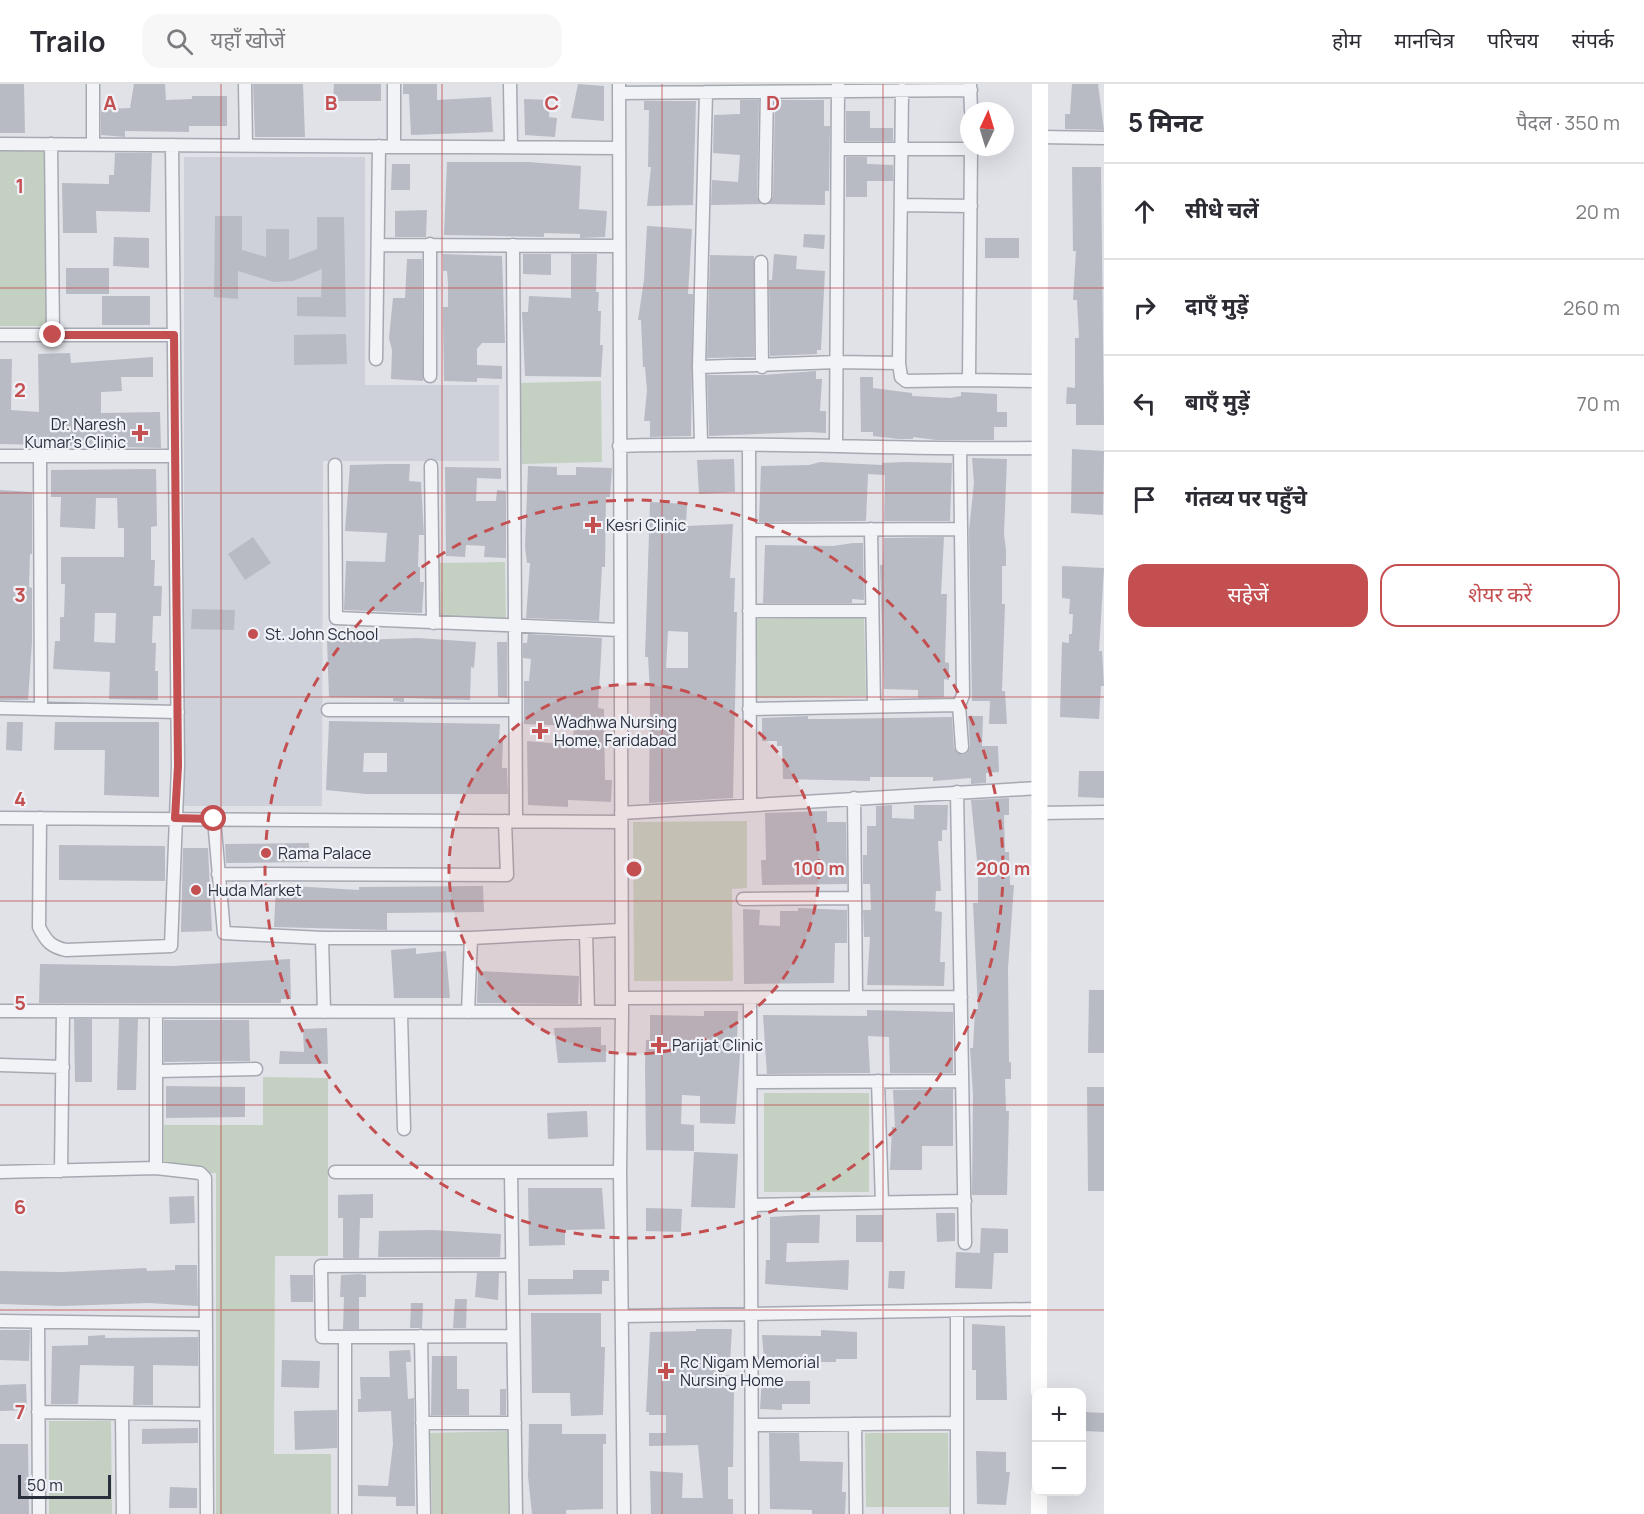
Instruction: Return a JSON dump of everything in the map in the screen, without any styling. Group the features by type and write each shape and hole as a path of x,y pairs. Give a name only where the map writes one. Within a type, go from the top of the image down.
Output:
{"street":[{"path":"93,84 93,144"},
{"path":"245,84 246,145"},
{"path":"394,84 394,146"},
{"path":"510,84 511,147"},
{"path":"1039,1388 1040,84"},
{"path":"624,1514 620,1172 622,998 619,89 767,92 838,87 902,90 970,87"},
{"path":"836,445 838,87"},
{"path":"902,90 899,363 901,377 906,381 1039,381"},
{"path":"701,443 699,367 706,92"},
{"path":"765,197 767,92"},
{"path":"1040,137 1104,138"},
{"path":"0,144 619,148"},
{"path":"51,144 53,335"},
{"path":"40,818 39,927 46,940 55,948 66,950 171,946 178,712 172,145"},
{"path":"376,360 380,146"},
{"path":"838,149 960,148"},
{"path":"969,380 970,156"},
{"path":"901,205 971,206"},
{"path":"430,244 430,376"},
{"path":"378,245 620,246"},
{"path":"218,874 507,875 515,710 513,245"},
{"path":"761,262 762,367"},
{"path":"0,336 174,335"},
{"path":"699,367 762,367 837,362 899,363"},
{"path":"619,446 701,443 960,449 1039,448"},
{"path":"749,445 750,804"},
{"path":"960,449 963,695 959,705 962,747"},
{"path":"0,456 175,456"},
{"path":"40,456 41,709"},
{"path":"335,465 336,618 620,630"},
{"path":"431,466 433,623"},
{"path":"871,529 874,707"},
{"path":"749,531 961,529"},
{"path":"749,611 872,611"},
{"path":"749,709 959,705"},
{"path":"0,708 178,712"},
{"path":"328,710 515,710"},
{"path":"0,818 510,821 621,818 750,804 1039,788"},
{"path":"957,792 965,1243"},
{"path":"854,798 856,997"},
{"path":"1039,813 1104,812"},
{"path":"214,819 224,933 322,938 471,938 620,930"},
{"path":"743,899 855,898"},
{"path":"586,932 588,1012"},
{"path":"322,938 324,1012"},
{"path":"468,1012 471,938"},
{"path":"622,998 961,997"},
{"path":"750,998 752,1514"},
{"path":"0,1011 401,1014 622,1012"},
{"path":"61,1171 63,1011"},
{"path":"156,1012 156,1168"},
{"path":"401,1014 404,1129"},
{"path":"0,1065 63,1066"},
{"path":"157,1071 256,1069"},
{"path":"878,1081 882,1202"},
{"path":"751,1082 962,1081"},
{"path":"0,1172 156,1168 200,1173 205,1178 207,1514"},
{"path":"335,1172 620,1172"},
{"path":"511,1173 516,1514"},
{"path":"751,1205 965,1201"},
{"path":"512,1265 321,1266 322,1337 513,1336"},
{"path":"623,1316 1039,1309"},
{"path":"957,1311 957,1514"},
{"path":"0,1321 206,1324"},
{"path":"38,1322 39,1514"},
{"path":"421,1336 424,1514"},
{"path":"345,1337 345,1514"},
{"path":"38,1412 206,1414"},
{"path":"122,1413 123,1514"},
{"path":"422,1423 515,1423"},
{"path":"752,1425 957,1423"},
{"path":"855,1424 856,1514"},
{"path":"1040,1496 1040,1514"}],"shaded area":[{"name":"St. John School","path":"184,157 365,157 365,385 499,385 499,461 323,461 322,806 184,806"}],"green space":[{"path":"0,151 47,151 46,326 0,326"},
{"path":"601,381 602,462 522,464 520,383"},
{"path":"505,562 506,621 439,621 439,563"},
{"path":"864,617 866,696 757,698 756,619"},
{"path":"747,821 747,888 732,889 733,981 634,981 633,822"},
{"path":"263,1077 328,1078 328,1256 275,1256 274,1454 331,1454 331,1514 216,1514 216,1173 164,1173 164,1125 263,1125"},
{"path":"764,1093 869,1093 869,1192 764,1192"},
{"path":"49,1421 111,1421 112,1514 49,1514"},
{"path":"509,1431 511,1514 432,1514 430,1433"},
{"path":"865,1433 948,1433 949,1507 866,1507"}],"building":[{"path":"0,84 24,84 25,133 0,133"},
{"path":"134,84 165,84 166,100 192,99 192,96 227,96 227,126 189,126 189,132 125,131 125,137 101,135 101,109 130,108"},
{"path":"253,84 303,84 305,137 255,137"},
{"path":"334,84 381,84 381,101 333,101"},
{"path":"403,84 437,84 437,100 491,97 493,132 411,135 409,94 403,94"},
{"path":"578,84 604,86 604,121 571,118"},
{"path":"1072,84 1098,84 1104,130 1065,129 1065,114 1070,114"},
{"path":"524,99 550,100 549,117 557,118 555,137 525,135"},
{"path":"740,100 759,100 757,197 762,204 711,205 712,180 738,182 740,155 713,153 714,115 740,114"},
{"path":"775,100 824,100 824,126 830,126 829,191 825,191 825,205 768,204 773,197"},
{"path":"644,101 696,101 693,205 647,206 651,167 648,167 649,110 644,110"},
{"path":"846,111 870,111 870,128 893,128 893,141 846,141"},
{"path":"115,153 152,153 150,212 96,211 97,233 63,233 62,183 109,184 109,175 114,175"},
{"path":"846,157 867,157 867,164 893,165 893,181 867,181 867,197 846,197"},
{"path":"447,162 528,162 581,166 579,209 607,211 605,237 580,238 580,234 544,233 544,237 444,235"},
{"path":"392,164 410,164 410,190 391,190"},
{"path":"1072,167 1101,167 1104,425 1076,425 1076,404 1066,404 1067,387 1075,388 1075,338 1079,338 1077,300 1073,300 1076,251 1073,251"},
{"path":"427,210 426,237 395,237 395,211"},
{"path":"215,216 242,216 242,250 266,257 266,229 289,229 289,260 317,249 317,217 344,217 346,317 297,316 297,297 321,297 322,269 293,281 274,282 238,271 238,299 214,297"},
{"path":"647,226 692,229 688,294 693,294 691,436 650,437 650,421 644,421 647,390 645,367 643,367 641,320 638,320 644,280"},
{"path":"804,234 825,235 824,249 803,247"},
{"path":"114,237 149,238 149,268 113,266"},
{"path":"985,238 1019,238 1019,258 985,258"},
{"path":"443,254 502,256 505,343 482,343 477,349 477,365 502,366 502,379 477,378 477,382 444,381 443,307 448,307 448,284 447,271 443,271"},
{"path":"523,254 551,254 551,275 523,274"},
{"path":"571,254 597,254 596,292 599,292 598,311 601,311 600,345 603,345 601,377 525,376 522,312 528,312 529,296 571,298"},
{"path":"774,254 797,256 796,269 825,271 821,350 817,350 817,354 770,356 769,280 772,280"},
{"path":"710,255 754,256 754,357 707,358"},
{"path":"407,259 422,259 423,381 391,379 392,350 389,338 393,298 405,298"},
{"path":"66,268 109,268 109,294 66,294"},
{"path":"102,296 150,296 150,325 102,325"},
{"path":"346,334 347,364 294,365 294,335"},
{"path":"70,353 71,363 153,357 153,377 121,377 122,391 101,392 101,413 160,412 161,448 0,444 0,359 12,359 11,410 39,412 38,354"},
{"path":"816,371 816,379 822,379 820,411 826,411 826,433 709,436 707,375 763,375"},
{"path":"860,377 873,377 873,388 912,393 912,396 951,398 961,396 961,392 997,394 997,412 1007,412 1007,427 994,427 994,440 936,440 913,437 913,439 899,439 873,436 873,432 861,432"},
{"path":"1072,449 1104,451 1103,515 1071,513"},
{"path":"972,458 1007,459 1004,534 1006,566 1002,566 1002,604 1005,604 1002,691 1005,691 1007,724 989,724 990,701 972,701 969,530 974,483"},
{"path":"734,459 735,492 699,494 697,460"},
{"path":"820,462 882,465 882,463 905,462 952,463 950,521 884,521 885,475 868,474 866,521 759,522 761,466 809,465"},
{"path":"410,464 409,481 421,482 424,535 419,535 418,567 420,567 420,582 424,582 422,613 344,610 346,561 385,562 387,533 345,531 350,465"},
{"path":"528,466 557,467 557,475 576,475 576,467 612,468 610,497 606,497 605,567 602,567 599,621 526,618 530,563 527,563 525,547"},
{"path":"445,467 501,468 501,479 477,478 476,501 496,501 497,490 506,491 506,558 484,557 485,546 466,545 465,557 446,556"},
{"path":"156,469 157,526 151,527 151,560 155,560 154,586 162,586 161,616 153,616 152,643 156,643 155,671 158,671 158,700 109,699 110,672 53,669 55,641 60,641 60,617 64,617 65,584 61,584 61,557 124,557 124,528 118,528 117,498 96,498 95,529 60,527 61,497 51,497 51,470","holes":["95,613 116,613 115,643 94,642"]},
{"path":"0,490 32,492 32,554 30,554 29,587 32,588 32,642 28,700 0,700"},
{"path":"650,502 687,504 686,526 733,524 730,578 735,578 734,612 737,612 733,798 649,803 650,692 648,657 645,657","holes":["668,631 688,632 688,668 666,668"]},
{"path":"253,537 271,563 245,580 228,554"},
{"path":"944,537 941,594 947,594 945,662 949,663 949,680 944,679 944,697 918,698 918,690 884,689 880,565 883,565 884,538"},
{"path":"863,543 864,600 852,599 852,603 763,603 765,545 833,546"},
{"path":"1062,566 1104,568 1099,651 1102,651 1104,686 1101,686 1099,719 1060,717 1062,642 1069,643 1073,614 1069,614 1070,599 1062,598"},
{"path":"192,609 235,610 234,630 191,629"},
{"path":"528,634 602,638 598,708 604,709 605,780 612,780 611,802 568,800 568,807 528,805 527,741 573,745 574,726 524,724 524,681 529,681 531,659 523,658 523,643 527,643"},
{"path":"418,638 476,642 474,668 471,667 470,700 404,698 404,702 393,701 393,698 329,697 327,641"},
{"path":"497,642 507,642 507,698 498,697"},
{"path":"808,716 808,719 952,717 954,748 962,755 967,753 970,747 968,716 983,716 982,746 998,746 999,772 986,773 986,783 971,784 971,778 933,781 933,777 870,777 870,781 783,779 782,746 777,746 777,741 762,741 762,718"},
{"path":"329,721 500,724 499,739 503,739 502,768 507,768 508,794 366,794 326,790","holes":["364,753 387,753 387,772 363,772"]},
{"path":"7,722 23,722 22,751 6,750"},
{"path":"55,722 159,722 159,797 104,795 105,750 54,750"},
{"path":"1079,771 1104,771 1104,798 1078,797"},
{"path":"1009,798 1009,815 1004,815 1005,852 1009,852 1010,885 1014,885 1008,968 1011,1079 1005,1079 1006,1111 1009,1111 1007,1195 972,1195 973,1094 970,1048 973,1048 975,1009 978,1009 973,903 978,903 978,870 971,800"},
{"path":"892,805 892,818 914,819 914,805 948,805 947,830 942,830 942,841 938,841 941,891 936,891 935,911 942,912 940,962 945,962 944,986 867,985 870,937 864,937 863,910 871,910 870,884 863,884 863,855 867,855 867,826 876,826 876,806"},
{"path":"827,811 827,822 846,822 847,884 762,885 761,860 766,860 765,813"},
{"name":"Rama Palace","path":"309,843 309,862 226,863 225,844"},
{"path":"59,845 165,846 165,881 59,880"},
{"name":"Huda Market","path":"183,848 208,848 212,931 181,932"},
{"path":"276,885 359,890 359,887 483,886 484,912 387,913 387,930 274,927"},
{"path":"798,908 847,910 847,943 835,943 834,983 744,984 743,909 760,910 759,925 780,926 780,911 798,911"},
{"path":"416,948 416,954 446,951 450,998 394,998 391,950"},
{"path":"290,959 291,999 281,999 281,1003 39,1003 40,964 174,966"},
{"path":"478,971 579,976 578,1004 477,1003"},
{"path":"1089,990 1104,990 1104,1053 1088,1053"},
{"path":"867,1010 953,1012 953,1073 890,1073 889,1037 868,1036 870,1073 767,1074 763,1015 867,1016"},
{"path":"704,1011 738,1011 737,1042 741,1042 735,1124 700,1123 700,1096 682,1095 681,1124 694,1125 694,1151 646,1150 645,1065 646,1040 650,1040 650,1015 704,1016"},
{"path":"74,1019 92,1019 92,1082 75,1082"},
{"path":"119,1019 138,1019 136,1090 117,1090"},
{"path":"164,1020 249,1020 250,1061 164,1062"},
{"path":"601,1027 601,1045 606,1045 606,1062 558,1063 554,1028"},
{"path":"327,1028 328,1064 279,1064 280,1051 304,1052 303,1029"},
{"path":"166,1086 245,1087 245,1117 166,1118"},
{"path":"1087,1087 1104,1087 1104,1191 1088,1191"},
{"path":"953,1089 953,1146 922,1146 922,1170 890,1170 892,1127 895,1127 893,1090"},
{"path":"587,1111 588,1137 548,1139 547,1113"},
{"path":"694,1152 738,1154 735,1208 691,1207"},
{"path":"528,1188 602,1188 605,1229 565,1230 565,1245 529,1246"},
{"path":"373,1194 373,1218 360,1218 359,1258 343,1258 343,1218 338,1218 338,1195"},
{"path":"194,1196 195,1223 170,1224 169,1197"},
{"path":"646,1208 682,1209 681,1232 646,1231"},
{"path":"936,1213 955,1213 955,1241 937,1242"},
{"path":"820,1215 819,1243 787,1243 786,1262 849,1260 848,1290 765,1284 766,1260 770,1260 770,1217"},
{"path":"856,1215 883,1215 883,1242 856,1242"},
{"path":"981,1228 1008,1229 1008,1253 994,1253 992,1289 955,1288 956,1252 980,1253"},
{"path":"432,1230 501,1234 500,1257 378,1257 379,1231"},
{"path":"175,1265 197,1265 198,1306 149,1303 63,1306 0,1304 0,1271 62,1272 146,1268 147,1271 175,1270"},
{"path":"573,1270 609,1270 609,1281 602,1281 602,1294 528,1295 528,1279 573,1279"},
{"path":"889,1271 905,1271 904,1289 888,1288"},
{"path":"477,1273 499,1273 498,1300 475,1297"},
{"path":"290,1275 313,1275 313,1302 291,1302"},
{"path":"341,1275 366,1275 366,1297 359,1297 359,1329 343,1329 344,1297 340,1297"},
{"path":"455,1299 467,1299 466,1328 453,1328"},
{"path":"411,1303 423,1303 422,1328 410,1328"},
{"path":"531,1313 601,1313 601,1347 605,1347 603,1415 571,1416 570,1393 532,1393"},
{"path":"972,1324 1005,1326 1007,1400 976,1400 976,1370 972,1370"},
{"path":"696,1329 732,1329 730,1362 722,1363 722,1375 731,1375 731,1387 734,1387 733,1467 728,1467 728,1499 733,1499 733,1514 651,1514 650,1471 683,1473 682,1498 703,1498 698,1445 649,1446 649,1433 666,1433 666,1415 649,1415 649,1412 646,1412 650,1332 696,1331"},
{"path":"0,1330 30,1330 29,1361 0,1360"},
{"path":"821,1330 857,1332 857,1359 836,1359 836,1362 821,1362 821,1358 764,1360 762,1335 821,1336"},
{"path":"105,1335 105,1338 198,1337 198,1366 153,1365 153,1405 133,1405 134,1366 80,1365 78,1404 51,1404 52,1346 88,1345 88,1336"},
{"path":"410,1350 411,1362 406,1362 408,1399 414,1398 415,1506 396,1506 396,1497 358,1496 358,1485 388,1486 393,1444 391,1411 358,1412 358,1399 361,1399 360,1377 390,1377 389,1351"},
{"path":"432,1356 457,1356 457,1389 469,1389 469,1415 431,1415"},
{"path":"282,1360 320,1361 319,1388 281,1387"},
{"path":"762,1376 783,1377 783,1381 810,1381 810,1404 782,1404 782,1410 760,1409"},
{"path":"26,1384 27,1410 0,1411 0,1385"},
{"path":"500,1389 506,1389 506,1415 500,1415"},
{"path":"337,1410 337,1448 295,1450 294,1411"},
{"path":"1086,1412 1104,1413 1104,1432 1086,1431"},
{"path":"529,1424 562,1424 562,1434 606,1434 606,1444 603,1444 603,1509 566,1510 566,1514 532,1514 528,1476"},
{"path":"198,1428 198,1443 142,1444 142,1429"},
{"path":"769,1433 799,1433 800,1461 843,1462 842,1492 846,1492 845,1514 812,1514 812,1510 770,1509"},
{"path":"0,1444 28,1444 29,1514 0,1514"},
{"path":"976,1451 1006,1452 1006,1472 1010,1472 1006,1505 977,1504"},
{"path":"170,1487 197,1488 197,1508 169,1508"}],"place":[{"name":"Dr. Naresh Kumar's Clinic","path":"140,433"},
{"name":"Kesri Clinic","path":"593,525"},
{"name":"St. John School","path":"253,634"},
{"name":"Wadhwa Nursing Home, Faridabad","path":"540,731"},
{"name":"Rama Palace","path":"266,853"},
{"name":"Huda Market","path":"196,890"},
{"name":"Parijat Clinic","path":"659,1045"},
{"name":"Rc Nigam Memorial Nursing Home","path":"666,1371"}],"route":[{"path":"53,335 174,335 178,766 175,818 214,819"}]}
